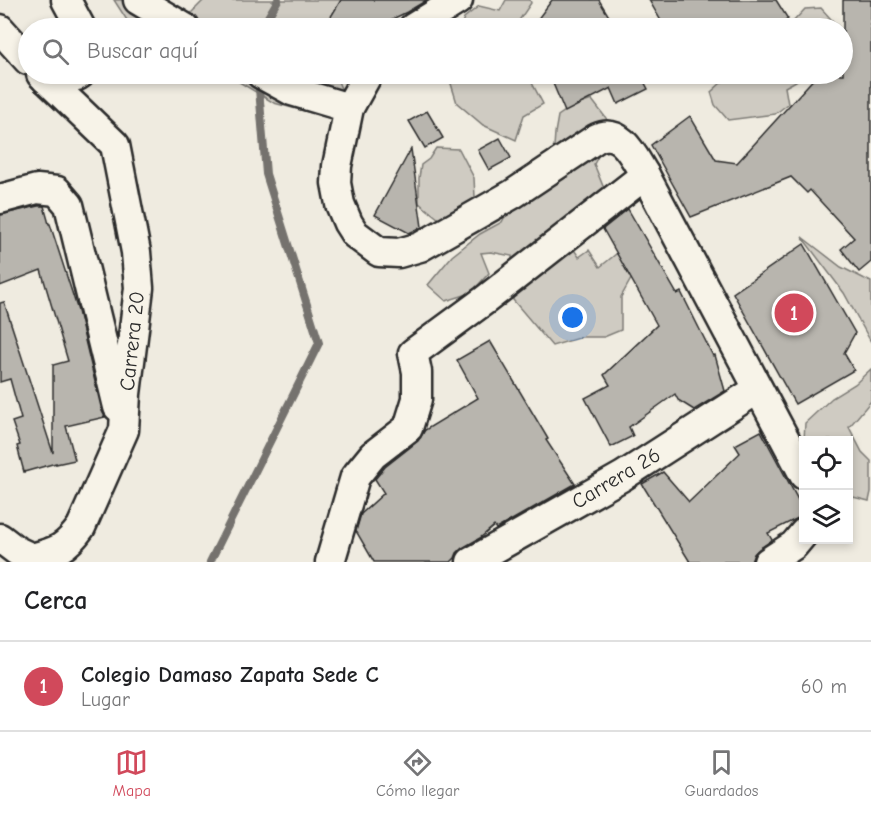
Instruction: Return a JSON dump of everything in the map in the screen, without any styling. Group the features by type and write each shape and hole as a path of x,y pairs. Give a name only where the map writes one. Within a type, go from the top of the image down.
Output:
{"street":[{"path":"66,0 76,18"},
{"path":"138,0 168,18"},
{"path":"430,18 458,0"},
{"name":"Carrera 20","path":"0,29 18,49"},
{"name":"Carrera 20","path":"0,538 16,551 32,558 61,548 70,541 81,527 124,430 139,288 136,252 120,167 115,146 51,84"},
{"path":"279,84 292,91 349,108"},
{"path":"362,84 349,108 337,166 336,183 340,204 348,223 355,234 379,252 399,253 420,247 513,194 603,136 617,137 625,144 645,176 799,466"},
{"path":"330,562 355,477 373,455 408,428 417,399 417,372 413,353 645,176"},
{"path":"0,199 37,189 57,190 69,206 124,430"},
{"name":"Carrera 26","path":"471,562 623,476 758,389"},
{"path":"768,562 794,545 799,538"}],"shaded area":[{"path":"114,0 161,0 156,18 126,18"},
{"path":"204,0 409,0 368,18 191,18 191,13"},
{"path":"506,0 530,0 531,3 521,18 464,18 479,6 500,11"},
{"path":"821,8 830,18 797,18 805,9"},
{"path":"243,84 339,84 356,125 274,103"},
{"path":"451,84 533,84 543,104 524,115 516,140 483,125 457,103"},
{"path":"720,84 791,84 785,87 788,104 775,114 728,120 715,105 711,92"},
{"path":"592,100 606,118 609,126 602,149 594,164 605,191 557,225 579,257 589,250 600,267 621,250 631,279 621,297 621,330 604,337 582,337 552,346 513,300 512,256 491,252 481,253 489,273 471,293 446,301 428,285 452,256 480,234 502,222 520,186 544,171 554,147 558,116 571,107"},
{"path":"436,148 459,149 474,178 475,197 464,216 439,219 419,203 421,165 429,159"},
{"path":"802,237 841,267 871,282 871,342 844,293"},
{"path":"871,369 871,401 849,427 862,452 871,461 869,501 853,497 853,436 804,436 805,423 832,398 855,384"}],"building":[{"path":"341,0 427,0 394,18 330,18"},
{"path":"552,0 599,0 610,18 538,18"},
{"path":"649,0 776,0 787,18 659,18"},
{"path":"843,0 871,0 871,262 859,272 841,249 854,238 810,190 807,193 791,177 691,217 651,145 690,116 716,160 737,163 809,84 853,84 853,18 843,18"},
{"path":"553,84 645,84 648,89 618,104 611,88 565,112"},
{"path":"427,111 443,138 425,148 409,121"},
{"path":"500,138 511,158 489,170 478,150"},
{"path":"411,149 422,227 409,233 375,215"},
{"path":"44,206 78,311 105,417 66,426 75,460 24,472 17,446 20,445 12,422 21,419 10,379 0,382 0,303 4,302 53,453 53,365 68,361 41,270 0,286 0,215"},
{"path":"628,209 677,294 681,292 713,356 715,355 725,391 694,410 678,400 675,394 629,427 633,436 611,447 585,398 610,385 604,375 657,325 603,229"},
{"path":"804,244 855,333 844,353 854,370 795,404 733,293"},
{"path":"490,341 548,439 546,440 575,484 496,529 494,526 480,538 462,548 451,562 374,562 356,531 361,514 384,493 375,479 385,467 418,441 425,430 478,398 457,360"},
{"path":"761,431 799,502 799,518 768,533 772,540 754,554 751,562 690,562 642,484 663,472 689,502 740,453 735,445"}],"waterway":[{"path":"267,18 278,0"},
{"path":"210,562 319,343 266,174 259,84"}],"place":[{"name":"Colegio Damaso Zapata Sede C","path":"794,313"}]}
